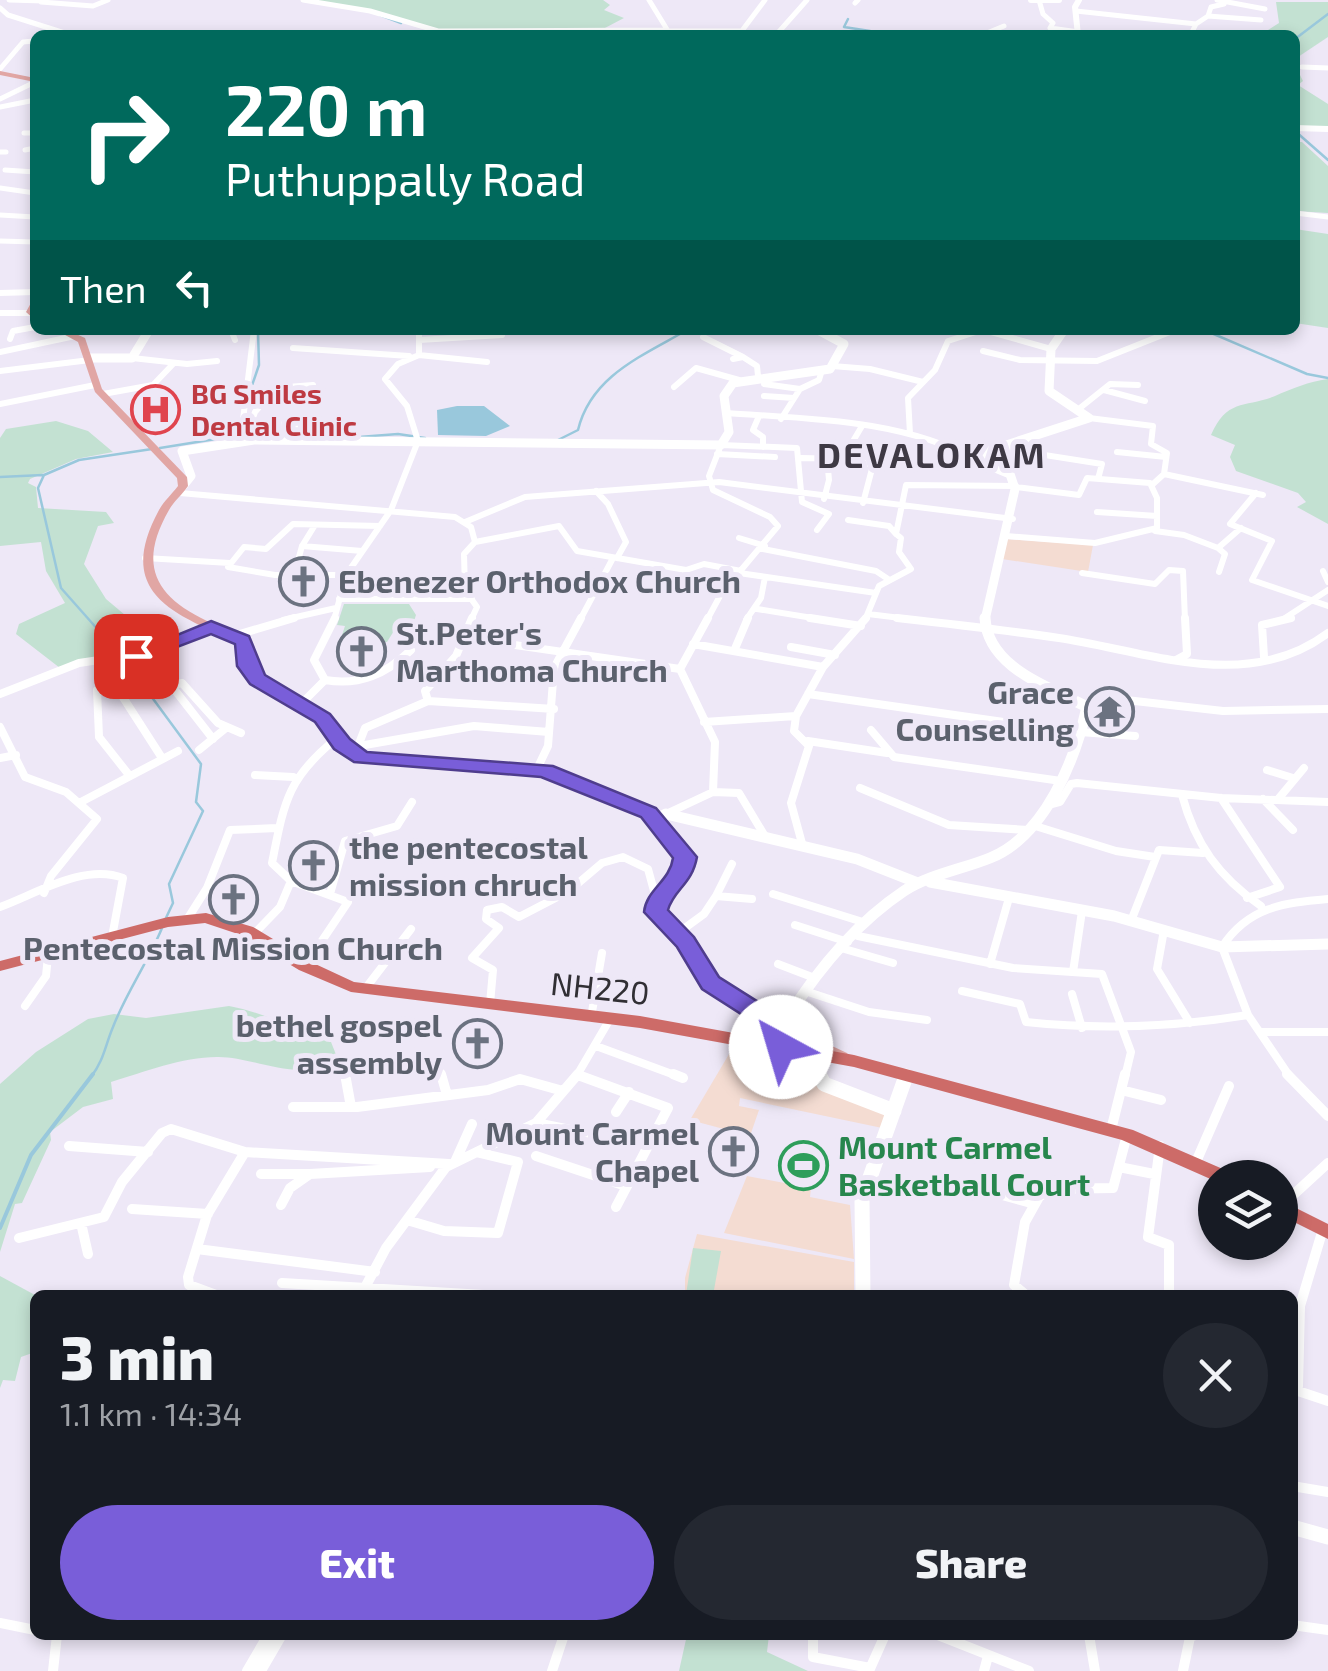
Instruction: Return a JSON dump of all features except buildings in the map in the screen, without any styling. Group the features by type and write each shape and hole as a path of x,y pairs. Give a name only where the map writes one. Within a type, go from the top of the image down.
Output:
{"highway":[{"name":"NH220","path":"0,966 145,927 188,918 216,919 253,935 335,982 591,1018 781,1038 818,1054 1119,1132 1196,1162"},
{"path":"1298,1217 1325,1231"}],"main road":[{"path":"1031,0 1059,0"},
{"path":"1078,30 1076,10 1080,0"},
{"path":"0,71 30,80"},
{"path":"1300,128 1328,129"},
{"path":"89,359 132,358 146,335"},
{"path":"827,335 844,344 827,368 761,380 738,380 724,394 729,432 719,450 245,440 182,451 191,476 165,508 144,558 155,592 247,644 248,666 258,680 322,718 338,738 378,762 462,762 537,769 662,816 868,861 924,882 1131,921 1222,946 1328,944"},
{"path":"976,460 1089,418 1080,408 1050,392 1052,354 1062,335"},
{"path":"75,336 84,342 95,384 176,467 182,489"},
{"path":"781,1038 802,990 812,977 870,924 924,882 984,856 996,856 1030,827 1062,781 1080,733 1087,707 1001,659 984,628 1013,519 1016,487 1010,474 976,460"},
{"path":"662,816 680,846 686,868 657,902 656,912 678,933 710,983 781,1038 854,1061"},
{"path":"818,1054 818,1073 824,1084 894,1111"},
{"path":"863,1290 862,1200 906,1076"},
{"path":"1298,1529 1328,1537"},
{"path":"258,1671 276,1640"}],"street":[{"path":"9,0 94,6 108,0"},
{"path":"303,0 370,11 386,20 433,30"},
{"path":"649,0 667,30"},
{"path":"744,30 765,0"},
{"path":"780,30 807,0"},
{"path":"1040,0 1043,14 1053,23 1050,28 1060,30"},
{"path":"1217,0 1266,8"},
{"path":"1193,30 1213,6 1233,2"},
{"path":"1243,10 1247,4"},
{"path":"0,8 55,30"},
{"path":"1076,10 1196,24"},
{"path":"1208,16 1261,20"},
{"path":"994,30 1004,26"},
{"path":"686,30 719,30"},
{"path":"0,71 23,42 30,42"},
{"path":"0,56 10,56"},
{"path":"1310,62 1328,65"},
{"path":"1302,66 1328,65"},
{"path":"0,98 30,83"},
{"path":"0,107 30,101"},
{"path":"24,133 30,133"},
{"path":"25,150 30,149"},
{"path":"4,170 30,172"},
{"path":"0,188 30,192"},
{"path":"1300,214 1328,217"},
{"path":"0,215 30,217"},
{"path":"0,241 30,242"},
{"path":"0,293 30,292"},
{"path":"0,313 30,311"},
{"path":"10,340 13,331 30,328"},
{"path":"233,335 235,340"},
{"path":"242,428 253,335"},
{"path":"325,680 314,660 337,614 346,575 391,510 417,442 400,392 385,378 416,355 419,335"},
{"path":"943,335 948,340"},
{"path":"948,340 966,335"},
{"path":"997,335 1052,354 1100,360 1163,335"},
{"path":"0,352 75,336"},
{"path":"419,340 502,336"},
{"path":"703,337 757,366 761,380 800,389"},
{"path":"910,434 908,398 935,370 948,340"},
{"path":"294,348 486,362"},
{"path":"983,350 1018,360 1052,354"},
{"path":"733,359 742,357"},
{"path":"132,358 174,363 217,361"},
{"path":"0,371 89,359"},
{"path":"103,394 154,385 174,363"},
{"path":"674,387 696,368 738,380"},
{"path":"781,419 800,389 819,380 827,368 870,369 923,382"},
{"path":"1080,408 1113,383 1138,384"},
{"path":"0,404 95,384"},
{"path":"245,440 250,424 275,388 313,385"},
{"path":"1104,390 1145,400"},
{"path":"764,396 794,398"},
{"path":"726,413 910,434 940,440 976,460"},
{"path":"759,416 753,430 763,437 762,447"},
{"path":"896,534 898,507 908,484 1016,487 1080,495 1086,478 1153,484 1164,474 1166,452 1150,444 1153,425 1089,418"},
{"path":"250,424 297,425"},
{"path":"843,458 862,426"},
{"path":"719,450 797,448 802,502 829,514 817,530"},
{"path":"1000,448 1102,464 1098,479"},
{"path":"719,450 775,457"},
{"path":"710,483 719,450"},
{"path":"1117,452 1166,457"},
{"path":"800,458 843,458 874,465 863,503"},
{"path":"824,499 830,480 827,458"},
{"path":"1164,474 1260,494 1230,524 1272,541 1252,580 1328,606"},
{"path":"680,669 720,594 776,530 775,520 722,496 710,483"},
{"path":"182,489 391,510 466,522 517,498 710,483 1013,519"},
{"path":"1153,484 1155,531"},
{"path":"537,769 548,746 554,709 553,672 626,542 608,504 596,491"},
{"path":"1097,512 1157,516"},
{"path":"848,520 889,526 901,538 899,552 912,566 906,573 888,578 876,593 862,626 824,667 796,716 794,731 808,741 1062,781"},
{"path":"466,522 475,542"},
{"path":"346,575 229,570 244,547 268,548 291,524 380,526"},
{"path":"294,575 302,546 315,525"},
{"path":"428,702 425,691 466,638 478,607 464,585 464,554 475,542 559,526 578,551 686,570 704,564 876,593"},
{"path":"1218,548 1241,528"},
{"path":"1006,536 1088,544 1155,531 1184,535 1225,554 1220,572"},
{"path":"739,538 764,548 876,571 888,578"},
{"path":"302,546 362,551"},
{"path":"144,558 230,564"},
{"path":"1082,573 1152,584 1160,582 1169,570 1186,574 1186,657 1146,658"},
{"path":"1323,571 1328,582"},
{"path":"734,651 738,632 757,608 765,577"},
{"path":"1264,657 1262,625 1290,618 1328,590"},
{"path":"233,636 337,603 472,599"},
{"path":"757,608 862,626"},
{"path":"868,614 1062,638 1186,666 1244,664 1312,645 1328,633"},
{"path":"0,694 88,660 146,653 211,626"},
{"path":"466,638 680,669"},
{"path":"693,644 824,667"},
{"path":"791,648 835,655"},
{"path":"325,680 359,683 375,677 411,650"},
{"path":"146,653 213,740"},
{"path":"680,669 715,742 714,792"},
{"path":"301,704 325,680"},
{"path":"168,686 182,683 226,728 241,734"},
{"path":"130,775 100,737 97,690 117,688 162,758"},
{"path":"808,694 1080,733 1135,736"},
{"path":"1087,707 1126,700 1223,710 1328,709"},
{"path":"357,750 368,726 428,702 554,709"},
{"path":"704,722 796,716"},
{"path":"0,726 24,777 61,789 95,815 96,824 51,876 44,893"},
{"path":"357,750 474,726 549,732"},
{"path":"199,750 226,728"},
{"path":"871,730 887,753"},
{"path":"304,966 348,902 291,882 272,863 280,804 293,777 338,738"},
{"path":"803,847 791,803 808,741"},
{"path":"79,804 178,751"},
{"path":"0,758 16,756"},
{"path":"1279,798 1304,768"},
{"path":"1267,770 1293,778"},
{"path":"255,775 293,777"},
{"path":"1046,806 1060,802 1071,784 1077,783 1221,798 1328,802"},
{"path":"860,788 949,825 1030,827 1116,851 1155,857"},
{"path":"662,816 714,792 740,793 768,842"},
{"path":"1182,794 1190,830 1203,854 1235,892 1261,906"},
{"path":"1221,798 1280,887 1247,898"},
{"path":"1263,799 1292,830"},
{"path":"330,894 345,842 396,826 412,802"},
{"path":"188,918 207,888 230,830 278,828"},
{"path":"1131,921 1159,850 1203,854"},
{"path":"490,1004 493,970 472,958 500,928 568,890 614,858 641,862 657,902"},
{"path":"678,933 704,914 732,864"},
{"path":"0,907 92,872 119,874 122,882 112,938"},
{"path":"253,935 280,908 291,882"},
{"path":"773,894 870,924"},
{"path":"716,896 752,899"},
{"path":"990,964 1010,898"},
{"path":"1328,899 1261,906 1233,928 1222,946 1248,1016 1276,1064 1328,1116"},
{"path":"500,928 486,919 487,910 502,907 519,917"},
{"path":"1073,972 1082,911"},
{"path":"794,924 894,962"},
{"path":"365,989 411,929"},
{"path":"1164,930 1158,969 1190,1024"},
{"path":"849,942 990,964 1098,972 1105,978 1131,1052 1121,1090 1120,1167 1113,1188 1056,1186 1039,1192 1030,1203 1014,1290"},
{"path":"591,1018 602,953"},
{"path":"24,1006 40,988 50,964 48,956"},
{"path":"778,964 812,977"},
{"path":"802,990 870,1012 927,1020"},
{"path":"962,991 1020,1004 1026,1022 1082,1028 1125,1029 1248,1016"},
{"path":"1072,994 1082,1028"},
{"path":"261,1174 452,1163 480,1153 536,1123 578,1076 610,1019"},
{"path":"1260,1032 1328,1032"},
{"path":"596,1046 682,1078"},
{"path":"343,1062 351,1106"},
{"path":"441,1074 448,1095"},
{"path":"578,1076 666,1106 668,1113 616,1207"},
{"path":"293,1107 351,1106 448,1095 502,1087 520,1079 563,1092"},
{"path":"1196,1162 1229,1086"},
{"path":"1121,1090 1160,1100"},
{"path":"616,1112 629,1092"},
{"path":"536,1123 570,1124 585,1133"},
{"path":"364,1290 407,1220 452,1163 472,1124"},
{"path":"20,1238 104,1217 122,1182 162,1133 171,1130 245,1152 452,1163"},
{"path":"69,1146 148,1152"},
{"path":"1160,1146 1148,1237 1169,1245 1169,1290"},
{"path":"191,1290 187,1281 208,1214 245,1152"},
{"path":"407,1220 444,1232 498,1233 518,1162 480,1153"},
{"path":"536,1156 626,1186"},
{"path":"1298,1190 1328,1163"},
{"path":"1120,1167 1154,1174"},
{"path":"281,1205 290,1188 310,1174"},
{"path":"995,1194 1030,1203"},
{"path":"132,1209 154,1207 208,1214"},
{"path":"81,1223 88,1254"},
{"path":"1298,1308 1311,1253 1325,1231"},
{"path":"197,1249 375,1272"},
{"path":"282,1284 335,1290"},
{"path":"1298,1392 1328,1402"},
{"path":"1298,1487 1328,1492"},
{"path":"0,1624 30,1629"},
{"path":"1298,1627 1328,1630"},
{"path":"53,1671 51,1660 57,1640"},
{"path":"246,1671 265,1640"},
{"path":"552,1671 562,1640"},
{"path":"813,1640 813,1658 870,1669 883,1640"},
{"path":"950,1640 1030,1671"},
{"path":"1090,1640 1096,1671"},
{"path":"1183,1671 1189,1640"},
{"path":"984,1671 988,1656"}],"shaded area":[{"path":"1005,539 1093,545 1088,572 1002,559"},
{"path":"735,1044 812,1061 816,1076 887,1112 887,1129 740,1098 739,1106 759,1110 750,1136 690,1120"},
{"path":"747,1176 811,1188 810,1197 850,1205 854,1259 724,1233"},
{"path":"697,1234 854,1262 854,1290 685,1290"}],"green space":[{"path":"307,0 603,0 610,5 604,10 624,18 603,29 439,30 370,10"},
{"path":"1276,2 1328,2 1328,37 1300,56 1300,30 1268,30 1279,23"},
{"path":"1300,86 1328,104 1328,127 1300,126"},
{"path":"1300,142 1328,166 1328,213 1300,211"},
{"path":"1300,230 1328,234 1328,328 1300,324"},
{"path":"1328,379 1328,524 1297,507 1306,502 1298,493 1236,471 1230,457 1235,445 1211,435 1224,415 1238,406"},
{"path":"56,421 88,431 113,452 76,459 30,479 28,483 36,487 38,508 106,512 114,523 98,526 84,564 106,599 144,631 109,655 60,668 16,634 19,624 65,603 46,571 41,542 0,546 0,438 6,429"},
{"path":"344,604 409,604 416,615 414,621 397,626 387,642 340,641 345,626 337,625"},
{"path":"229,1006 331,1042 337,1057 310,1070 232,1058 204,1058 111,1082 113,1099 83,1107 50,1132 51,1140 22,1203 15,1204 0,1252 0,1084 36,1052 88,1019 114,1014 146,1018"},
{"path":"693,1248 721,1251 714,1290 687,1290"},
{"path":"0,1276 30,1292 30,1354 21,1357 15,1381 3,1380 0,1388"},
{"path":"686,1640 768,1640 767,1652 808,1671 679,1671"}],"water":[{"path":"484,406 510,426 486,436 438,435 437,410"}],"waterway":[{"path":"1300,35 1328,14"},
{"path":"380,15 401,23"},
{"path":"848,19 844,27 864,30"},
{"path":"1300,135 1328,160"},
{"path":"248,397 259,365 258,335"},
{"path":"558,440 578,430 594,395 606,381 678,335"},
{"path":"1216,335 1307,374 1328,378"},
{"path":"359,437 398,434 425,438"},
{"path":"160,448 228,437 326,436"},
{"path":"152,449 79,460 44,475 38,488 61,588 123,658 201,764 196,802 203,811 169,884 173,903 165,920"},
{"path":"0,477 43,475"},
{"path":"92,1075 162,928"},
{"path":"0,1228 31,1155 92,1075"}],"place":[{"name":"BG Smiles Dental Clinic","path":"156,410"},
{"name":"Ebenezer Orthodox Church","path":"303,582"},
{"name":"St.Peter's Marthoma Church","path":"361,652"},
{"name":"Grace Counselling","path":"1109,711"},
{"name":"the pentecostal mission chruch","path":"314,866"},
{"name":"Pentecostal Mission Church","path":"233,899"},
{"name":"bethel gospel assembly","path":"477,1044"},
{"name":"Mount Carmel Chapel","path":"734,1152"},
{"name":"Mount Carmel Basketball Court","path":"803,1166"}],"district":[{"name":"DEVALOKAM","path":"932,456"}],"route":[{"path":"136,656 211,626 247,644 248,666 258,680 322,718 342,744 362,758 545,770 658,818 680,846 686,868 657,902 656,912 686,942 710,983 781,1028 781,1047"}]}
